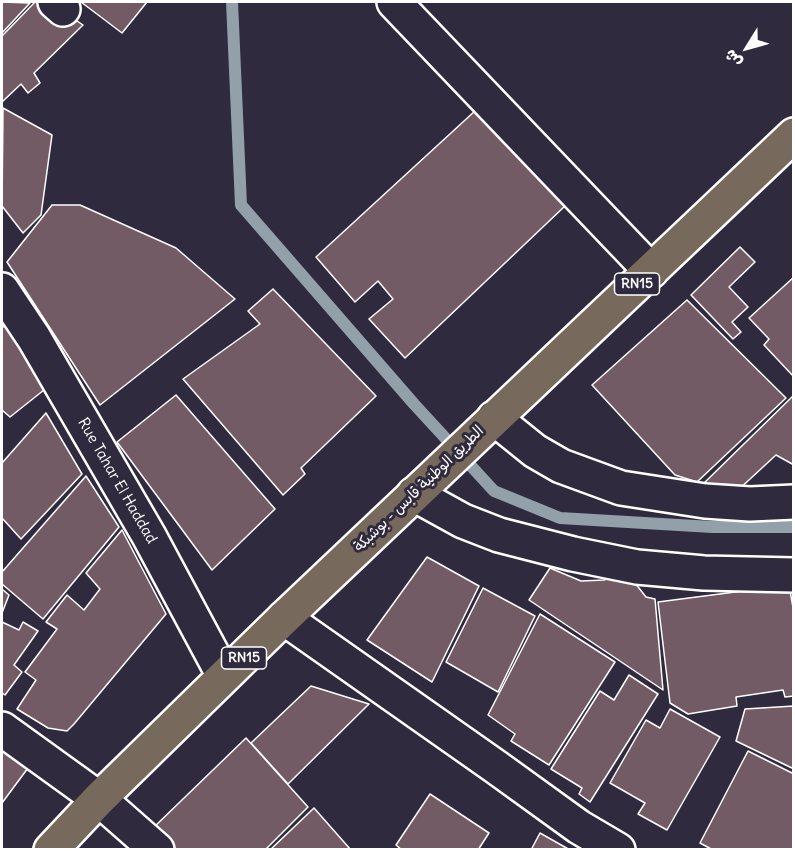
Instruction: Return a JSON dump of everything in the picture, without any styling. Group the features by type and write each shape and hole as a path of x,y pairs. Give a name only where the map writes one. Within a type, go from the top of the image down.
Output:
{"main road":[{"name":"الطريق الوطنية قابس - بوشبكة","path":"51,849 284,618 794,135"}],"street":[{"path":"394,2 651,271"},
{"name":"Rue Tahar El Haddad","path":"2,290 34,339 144,526 224,676"},
{"path":"487,425 561,466 621,488 705,501 750,504 794,502"},
{"path":"414,494 463,521 499,535 573,554 648,568 704,573 794,575"},
{"path":"284,618 579,827 618,849"},
{"path":"2,729 99,799 157,849"}],"building":[{"path":"2,2 30,3 2,33"},
{"path":"35,2 49,2 83,25 34,73 40,83 28,93 21,84 2,102 2,36"},
{"path":"81,2 147,2 122,33"},
{"path":"3,108 52,135 41,215 23,233 2,206"},
{"path":"476,110 565,206 405,358 369,319 393,299 378,281 355,302 316,257"},
{"path":"52,205 80,205 176,248 235,299 100,405 7,262"},
{"path":"740,247 755,262 729,287 748,307 732,322 741,332 733,339 691,295"},
{"path":"794,277 794,377 764,345 769,339 749,318"},
{"path":"273,289 376,396 301,468 305,474 283,495 183,379 260,324 248,311"},
{"path":"687,300 786,398 697,482 675,475 592,385"},
{"path":"8,322 49,386 10,417 2,410 2,328"},
{"path":"176,395 275,509 212,570 117,442"},
{"path":"794,395 794,465 776,455 736,492 702,485"},
{"path":"46,413 82,474 21,539 2,518 2,463"},
{"path":"86,476 119,527 43,619 2,584 2,572"},
{"path":"122,530 166,614 67,731 48,728 17,709 36,680 25,672 57,629 46,622 67,595 84,610 100,589 86,573"},
{"path":"427,557 479,586 432,682 367,640"},
{"path":"550,568 581,581 604,580 620,574 635,583 646,597 655,599 663,690 529,600"},
{"path":"789,585 794,613 794,696 785,697 783,690 736,697 737,706 688,714 670,703 658,602"},
{"path":"483,588 535,616 498,692 446,662"},
{"path":"2,589 9,595 2,613"},
{"path":"540,614 615,662 549,765 511,741 515,734 488,715"},
{"path":"2,622 19,630 23,622 38,631 14,665 22,672 5,695 2,693"},
{"path":"629,675 658,694 590,802 579,794 582,788 551,769 600,691 614,700"},
{"path":"311,686 369,704 288,784 251,743"},
{"path":"794,706 794,769 736,741 745,709"},
{"path":"670,709 720,737 667,830 638,814 645,803 610,783 646,720 660,728"},
{"path":"246,738 308,807 265,850 170,850 152,829"},
{"path":"2,749 28,768 2,803"},
{"path":"748,751 794,774 794,850 713,850 700,843"},
{"path":"430,794 489,833 478,850 402,850 396,845"},
{"path":"314,808 351,850 270,850"},
{"path":"540,833 570,850 531,850"}],"waterway":[{"path":"232,2 241,205 414,404 494,491 560,518 712,527 794,527"}]}
